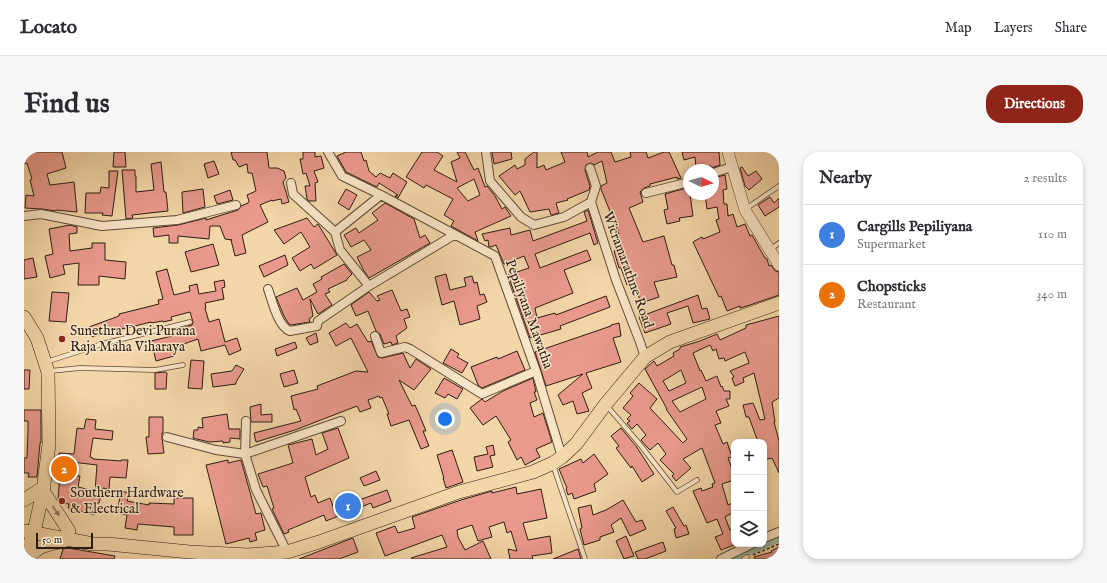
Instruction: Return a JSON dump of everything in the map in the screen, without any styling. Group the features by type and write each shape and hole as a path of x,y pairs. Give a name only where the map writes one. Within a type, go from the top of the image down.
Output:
{"main road":[{"path":"29,528 69,535 93,544 108,544 190,556 248,555 287,552 459,492 533,472 557,460 576,444 605,405 645,357 670,342 779,303"},
{"path":"24,317 37,338 47,367 50,444 44,489 29,528 24,559"},
{"path":"24,500 44,489"},
{"path":"44,489 69,535"},
{"path":"27,559 35,549 69,535"}],"street":[{"name":"Pepiliyana Mawatha","path":"328,152 342,176 381,195 495,256 536,372 557,460"},
{"name":"Wicramarathne Road","path":"486,152 490,182 521,217 534,225 564,217 591,202 616,280 645,357"},
{"path":"728,152 745,210 779,265"},
{"path":"719,171 732,167"},
{"path":"590,168 596,186 591,202"},
{"path":"291,183 294,194 335,232 340,250 368,286"},
{"path":"646,193 683,184"},
{"path":"335,232 381,195"},
{"path":"24,216 41,214 102,226 177,220 236,205"},
{"path":"268,289 280,320 286,330 290,332 317,326 318,321 368,286 454,235"},
{"path":"376,336 382,353 405,347 410,349 482,394 536,372"},
{"path":"246,421 245,454 256,490 287,552"},
{"path":"167,437 216,450 245,454 341,421"},
{"path":"767,537 779,532"},
{"path":"720,559 746,547"}],"lane":[{"path":"745,210 779,186"},
{"path":"769,250 779,243"},
{"path":"47,367 102,344 190,322"},
{"path":"47,367 155,370 183,365"},
{"path":"605,405 638,442 677,492 697,480"},
{"path":"557,460 585,559"}],"path":[{"path":"746,558 779,544"}],"building":[{"path":"24,152 62,152 66,168 47,174 50,185 74,182 77,212 25,208 26,195 34,196 30,180 32,179 27,163 24,164"},
{"path":"114,152 125,152 126,167 113,167"},
{"path":"231,152 267,152 269,168 277,168 284,171 286,178 283,182 289,202 282,204 281,199 272,200 260,205 268,222 242,235 246,253 235,256 232,240 225,239 220,226 210,226 209,239 178,236 178,243 169,243 169,235 154,237 153,228 178,225 206,218 206,220 238,210 241,206 248,203 249,201 247,195 256,191 252,173 248,173 247,164 239,167 235,160 233,160"},
{"path":"303,152 315,152 315,157 321,156 324,168 314,171 318,182 315,183 316,201 309,201 307,199 305,186 310,186 306,173 303,174 300,159 303,159"},
{"path":"346,152 361,152 364,161 366,160 369,171 376,177 380,173 390,178 393,173 407,182 398,198 395,196 398,195 379,183 377,187 346,172 337,156"},
{"path":"422,152 437,152 443,156 434,170 457,182 451,162 460,158 457,152 465,152 474,170 478,168 485,187 487,186 495,196 502,209 505,207 511,216 475,232 478,241 451,226 454,221 444,215 453,199 426,185 424,188 406,177","holes":["474,179 480,195 468,201 457,188"]},
{"path":"492,152 511,152 512,159 494,164"},
{"path":"534,152 537,152 537,168 544,165 546,170 565,162 561,152 587,152 588,157 598,152 611,152 615,162 631,157 630,152 646,152 648,158 664,152 669,152 681,178 677,179 677,177 650,184 650,186 644,188 640,192 643,202 629,208 643,242 664,236 672,265 674,265 677,277 654,282 659,297 641,303 634,282 627,285 621,268 619,268 614,251 622,249 616,235 619,234 601,189 601,186 607,183 602,161 594,165 591,163 586,165 585,170 590,186 589,190 567,199 568,200 556,203 559,213 551,215 549,209 530,212 520,191 515,195 499,176 515,165 517,169 525,165 525,159"},
{"path":"682,152 719,152 720,165 696,164 695,157 684,160"},
{"path":"214,161 219,174 208,178 204,164"},
{"path":"161,162 164,192 166,192 168,211 132,215 133,218 126,219 122,170 135,170 136,192 154,190 151,164"},
{"path":"742,167 748,176 756,171 762,179 749,190 745,186 740,168"},
{"path":"109,171 118,171 112,216 102,215 103,213 85,213 86,193 100,193 101,187 109,188"},
{"path":"725,175 727,189 723,190 724,204 727,204 728,216 733,214 737,227 745,224 750,236 752,235 767,259 769,266 771,265 775,271 779,272 779,295 727,311 721,296 719,297 693,242 702,237 703,239 720,232 716,220 719,219 717,207 707,209 706,200 719,200 719,176"},
{"path":"203,189 205,207 183,213 182,192"},
{"path":"346,189 357,195 349,210 338,203"},
{"path":"683,189 683,200 691,200 693,216 679,218 680,221 667,224 664,210 668,209 665,194"},
{"path":"230,190 233,200 217,204 214,196"},
{"path":"770,197 774,203 779,198 779,207 765,216 758,205"},
{"path":"385,203 414,219 420,238 425,235 430,243 369,278 357,257 371,250 364,240 351,247 344,235 356,228 359,233 378,220 372,213"},
{"path":"588,210 598,243 594,245 590,233 535,254 540,268 587,250 591,260 564,270 573,293 535,308 537,318 555,313 556,315 606,296 610,307 560,326 561,329 530,338 508,275 529,268 524,256 504,264 496,245 489,247 488,240 485,241 482,234 510,228 511,235 530,230 533,241 587,221 584,212"},
{"path":"307,218 314,227 318,224 337,255 314,269 311,264 300,271 292,258 310,247 301,232 284,244 274,230"},
{"path":"70,225 77,227 77,233 69,234 70,251 92,248 92,243 105,243 105,260 126,262 125,279 99,276 99,285 78,285 79,263 63,265 65,274 50,278 45,256 53,254 49,229"},
{"path":"213,244 219,265 191,272 185,252"},
{"path":"285,255 288,265 264,277 259,266"},
{"path":"33,258 37,277 24,279 24,260"},
{"path":"344,264 352,274 347,280 328,289 330,292 325,294 332,305 318,314 310,299 313,316 309,319 310,322 289,324 276,297 297,288 303,300 317,292 313,284 322,279 321,277"},
{"path":"167,269 174,295 190,291 189,286 197,284 199,294 216,291 214,282 224,280 225,287 222,288 224,299 205,303 205,308 209,322 219,319 225,342 237,338 241,350 229,355 225,345 201,351 198,339 172,348 174,356 156,361 151,341 172,336 170,331 192,325 193,322 190,312 171,317 172,320 151,322 122,328 92,337 89,327 119,316 119,314 159,304 158,300 163,299 156,272"},
{"path":"446,274 450,290 466,286 464,278 472,276 474,283 477,282 480,295 484,294 487,302 477,306 480,319 460,325 454,301 442,305 435,277"},
{"path":"392,290 401,311 407,309 410,317 404,319 407,328 396,336 398,343 392,345 391,342 384,344 380,334 376,331 368,311 356,316 351,305 369,292 377,301 380,300 377,296"},
{"path":"52,292 69,293 66,322 49,321"},
{"path":"698,295 702,309 707,308 710,319 693,323 688,306 667,313 671,324 645,333 639,317"},
{"path":"779,316 779,398 772,402 774,422 779,441 779,473 772,458 767,459 767,439 757,439 749,417 746,417 743,405 753,403 760,420 765,419 754,373 743,378 744,382 735,386 732,378 734,377 730,371 749,363 745,352 725,361 724,358 719,359 716,349 713,351 710,345 693,353 700,371 701,370 706,381 717,376 724,391 730,391 730,399 726,399 729,406 716,411 721,423 715,425 723,444 727,442 731,454 731,457 728,458 731,466 731,481 722,484 728,505 731,504 731,514 725,517 731,530 731,546 721,550 715,537 723,534 717,519 707,523 693,491 701,488 702,491 713,487 712,484 715,483 702,448 683,459 691,468 676,481 672,476 674,474 660,460 666,454 658,443 650,450 646,446 641,440 646,435 637,424 632,429 627,423 630,421 627,419 631,415 623,408 633,396 630,393 639,383 657,399 650,408 683,443 687,439 666,409 645,369 654,361 657,366 674,356 673,353 680,349 680,347 717,334 720,340 746,328 746,325","holes":["681,370 686,383 669,391 663,381","702,387 706,399 680,412 672,401"]},
{"path":"346,323 350,328 357,324 368,342 371,341 378,357 382,358 403,353 410,368 416,359 431,369 414,390 399,380 412,406 415,405 426,431 423,431 429,446 421,449 409,420 391,426 387,414 389,414 382,397 380,398 379,396 368,400 371,408 360,412 357,406 295,430 256,442 254,433 301,421 296,409 294,410 291,396 318,389 317,386 356,371 368,372 351,338 336,346 329,333"},
{"path":"619,323 621,336 613,338 621,362 586,373 592,388 582,393 589,411 577,414 573,401 563,405 558,395 583,374 546,386 535,352"},
{"path":"316,333 318,342 310,345 306,338"},
{"path":"295,342 297,348 277,356 275,349"},
{"path":"451,349 459,354 457,357 468,363 462,373 443,363"},
{"path":"517,351 525,370 482,388 478,385 471,367 497,357 498,359"},
{"path":"191,360 204,361 202,389 188,388"},
{"path":"236,365 244,369 236,384 213,387 211,374 232,371"},
{"path":"24,370 30,370 29,389 24,389"},
{"path":"294,370 298,383 284,387 280,374"},
{"path":"155,373 167,373 166,389 155,389"},
{"path":"444,378 463,389 457,399 448,394 445,398 435,393"},
{"path":"533,378 536,392 534,392 537,400 530,403 534,417 543,413 552,442 536,449 540,457 525,465 521,457 517,460 508,442 511,440 496,416 483,425 470,408 482,399 485,402 503,391"},
{"path":"261,404 261,415 272,414 272,422 251,422 250,407"},
{"path":"24,410 41,410 41,443 37,477 28,477 29,473 24,473 24,458 27,458 28,421 24,421"},
{"path":"227,414 229,429 240,429 240,439 230,438 230,442 223,443 223,441 209,442 193,438 194,430 198,430 198,427 203,428 202,418"},
{"path":"149,417 163,417 162,438 164,453 148,454 146,437 149,437"},
{"path":"86,419 96,420 95,429 113,431 112,440 93,438 90,457 93,459 128,460 126,478 110,477 109,489 103,488 94,515 68,508 69,504 60,503 58,499 60,474 59,453 74,454 77,428 84,429","holes":["72,462 97,465 95,491 78,487 80,476 71,475"]},
{"path":"338,428 349,458 305,477 311,497 315,495 318,503 330,498 334,509 387,490 391,501 373,508 371,503 326,521 324,515 288,530 289,532 284,534 272,509 274,508 267,486 263,487 258,474 293,463 288,445 312,439 316,455 328,449 322,433"},
{"path":"621,428 636,446 654,474 642,482 632,466 631,468 616,448 619,446 611,436"},
{"path":"493,445 495,455 490,456 493,467 477,471 474,457 488,454 486,447"},
{"path":"452,450 463,482 446,488 437,455"},
{"path":"594,454 608,474 594,484 596,491 574,499 572,493 568,495 567,488 559,469 581,459 583,463"},
{"path":"228,460 228,463 241,460 256,514 261,513 265,530 255,533 257,540 250,542 249,538 226,544 206,465"},
{"path":"376,471 380,480 364,486 360,478"},
{"path":"516,487 517,494 541,489 547,518 523,523 528,540 550,536 552,553 532,556 533,559 510,559 508,549 517,551 511,531 507,533 504,522 489,527 492,537 478,541 472,525 457,530 458,537 465,550 483,541 491,559 411,558 447,547 442,535 385,556 376,533 395,526 398,533 415,528 412,517 492,491 492,493"},
{"path":"121,491 129,493 127,501 149,505 149,503 174,504 174,498 193,498 193,535 174,535 174,527 138,524 137,530 125,528 127,515 117,513"},
{"path":"623,500 636,522 642,520 646,529 630,536 621,518 611,525 614,532 600,537 600,540 584,545 580,529 582,528 578,508 591,505 593,515 606,510"},
{"path":"673,507 684,526 686,525 689,534 676,538 674,529 676,528 666,511"},
{"path":"626,536 634,556 624,559 616,541"},
{"path":"353,538 358,552 339,559 299,559"},
{"path":"663,542 666,551 645,559 638,559 635,552"},
{"path":"779,547 779,556 772,559 755,559 754,557 772,552 771,551"},
{"path":"68,548 115,556 114,559 60,559 63,549"},
{"path":"578,549 581,559 553,559"}],"waterway":[{"path":"732,559 779,538"}],"place":[{"name":"Sunethra Devi Purana Raja Maha Viharaya","path":"62,339"},
{"name":"Chopsticks","path":"64,469"},
{"name":"Southern Hardware & Electrical","path":"62,501"},
{"name":"Cargills Pepiliyana","path":"348,506"}]}
